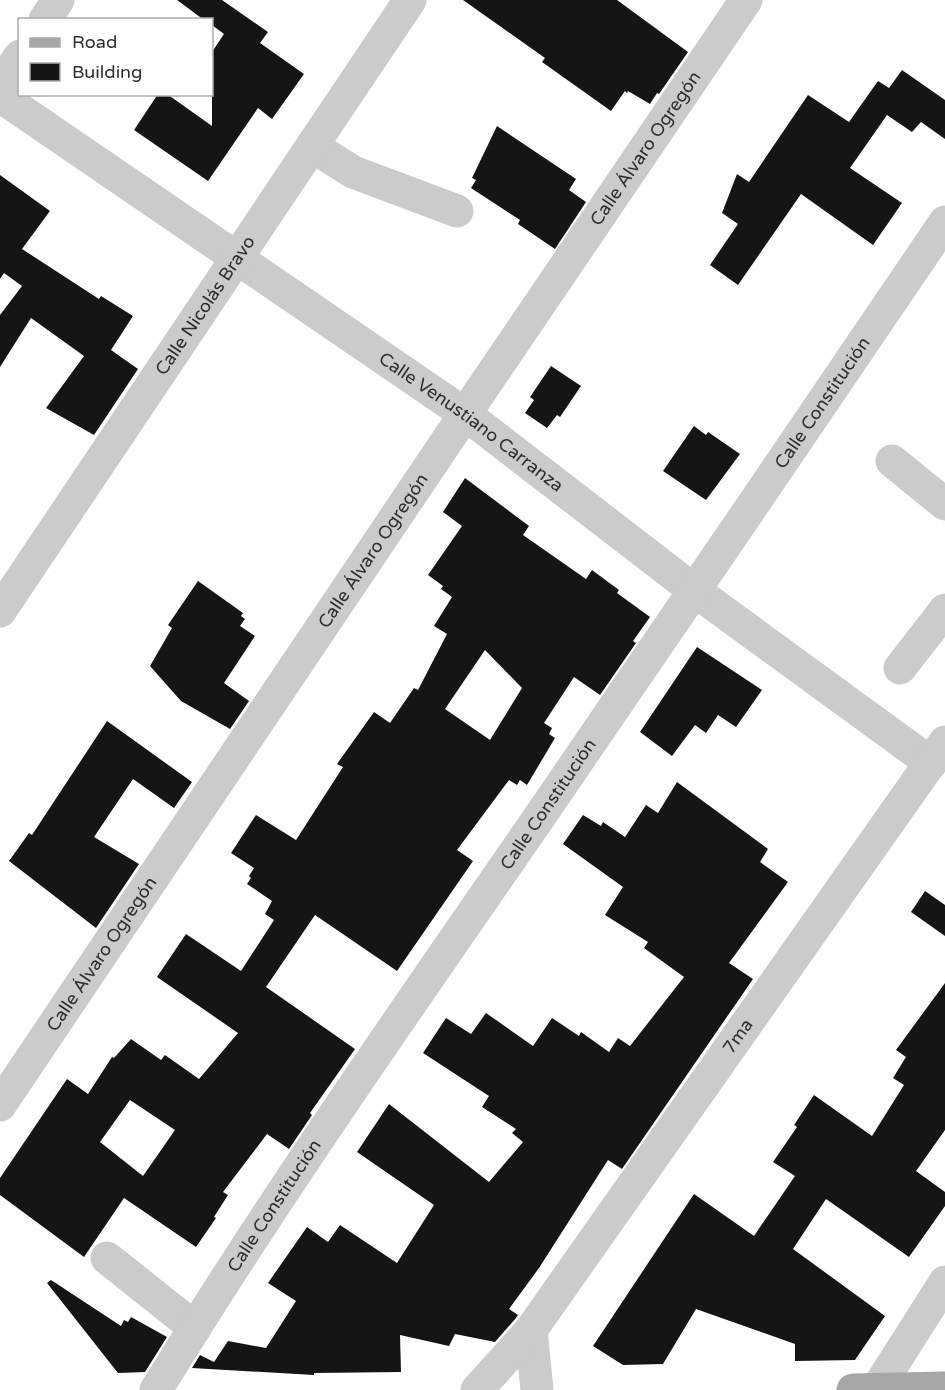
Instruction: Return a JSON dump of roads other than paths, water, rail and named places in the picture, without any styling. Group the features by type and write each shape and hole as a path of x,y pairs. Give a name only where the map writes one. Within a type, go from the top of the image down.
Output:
{"main road":[{"path":"853,1390 945,1388"}],"street":[{"path":"46,18 58,0"},
{"name":"Calle Nicolás Bravo","path":"0,611 410,0"},
{"name":"Calle Álvaro Ogregón","path":"0,1104 747,0"},
{"path":"0,85 18,59"},
{"name":"Calle Venustiano Carranza","path":"0,96 465,414 695,591 938,753"},
{"path":"312,146 353,172 457,211"},
{"name":"Calle Constitución","path":"156,1390 390,1032 695,591 945,222"},
{"path":"892,461 945,504"},
{"path":"900,668 945,610"},
{"name":"7ma","path":"477,1390 531,1330 938,753"},
{"path":"107,1258 195,1328"},
{"path":"877,1389 945,1282"},
{"path":"531,1330 537,1390"}]}
